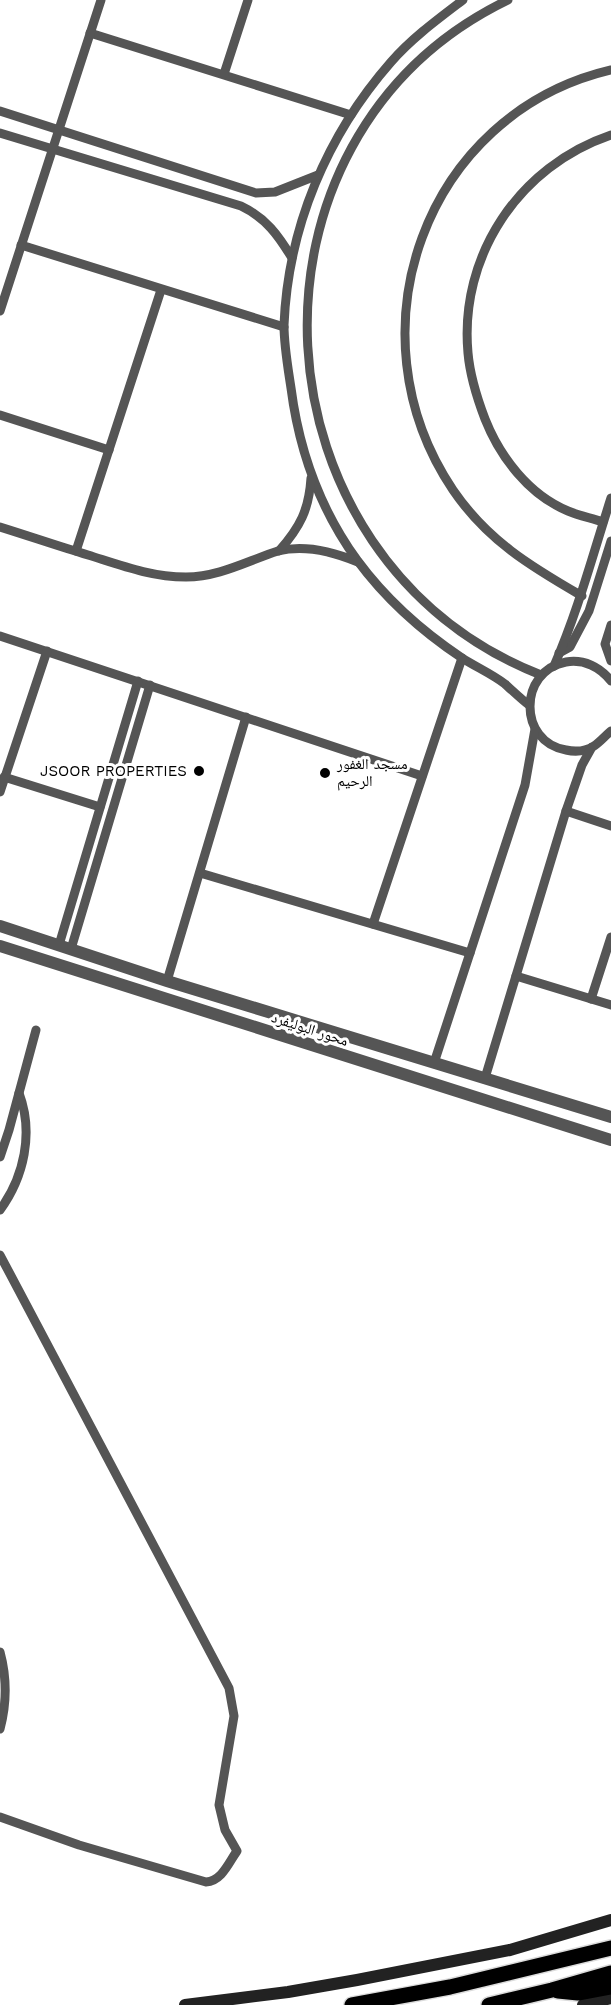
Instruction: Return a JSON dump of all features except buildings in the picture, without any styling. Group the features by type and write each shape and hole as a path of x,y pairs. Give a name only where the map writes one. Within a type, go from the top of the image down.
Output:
{"highway":[{"path":"352,2005 472,1982 611,1948"},
{"path":"489,2005 611,1973"},
{"path":"552,1990 578,1993 611,1987"}],"main road":[{"path":"185,2005 288,1992 510,1950 611,1920"},
{"path":"583,2005 611,1998"}],"street":[{"path":"0,311 101,0"},
{"path":"224,74 248,0"},
{"path":"463,0 419,35 393,61 369,89 330,150 302,218 292,258 284,327 287,363 298,433 311,474 323,504 340,536 358,562 412,619 462,658 505,684 529,705"},
{"path":"508,0 469,22 413,66 389,93 354,146 339,175 318,235 308,297 308,342 314,402 327,452 346,499 373,544 405,584 443,618 505,659 541,675"},
{"path":"90,33 351,115"},
{"path":"582,596 512,553 479,523 452,489 431,450 416,412 407,375 404,318 410,281 420,244 446,190 462,164 505,120 530,102 574,80 611,69"},
{"path":"0,111 256,193 275,192 318,175"},
{"path":"0,133 241,206 265,220 292,258"},
{"path":"603,522 567,511 544,497 523,479 505,458 491,435 472,382 467,324 471,296 479,268 492,234 511,204 536,177 565,156 593,141 611,135"},
{"path":"21,245 284,327"},
{"path":"76,551 161,290"},
{"path":"0,415 109,450"},
{"path":"279,551 295,533 305,515 310,494 311,474"},
{"path":"554,666 582,596 611,498"},
{"path":"0,527 131,569 159,575 187,577 216,573 279,551 301,549 321,550 358,562"},
{"path":"560,653 570,647 589,611 611,541"},
{"path":"611,625 605,644 611,661"},
{"path":"0,636 422,776"},
{"path":"0,792 47,651"},
{"path":"373,924 462,658"},
{"path":"611,681 598,668 581,662 562,663 541,675 532,689 529,705 529,714 535,729 547,743 555,747 574,751 592,747 611,731"},
{"path":"65,947 100,807 138,681"},
{"path":"65,947 150,685"},
{"path":"167,981 246,717"},
{"path":"434,1063 525,785 535,729"},
{"path":"601,741 611,737"},
{"path":"485,1078 566,811 582,765 592,747"},
{"path":"4,777 100,807"},
{"path":"566,811 611,825"},
{"path":"200,873 470,953"},
{"name":"محور البوليفرد","path":"0,926 167,981 611,1117"},
{"path":"591,999 611,937"},
{"name":"محور البوليفرد","path":"0,946 611,1140"},
{"path":"516,976 611,1005"},
{"path":"0,1157 36,1030"},
{"path":"0,1210 14,1185 25,1150 26,1120 19,1093"},
{"path":"0,1255 230,1688 234,1716 219,1805 225,1830 237,1851 220,1876 211,1882 206,1882 79,1845 0,1817"},
{"path":"0,1652 6,1683 6,1704 0,1729"}],"place":[{"name":"JSOOR PROPERTIES","path":"199,771"},
{"name":"مسجد الغفور الرحيم","path":"325,773"}]}
